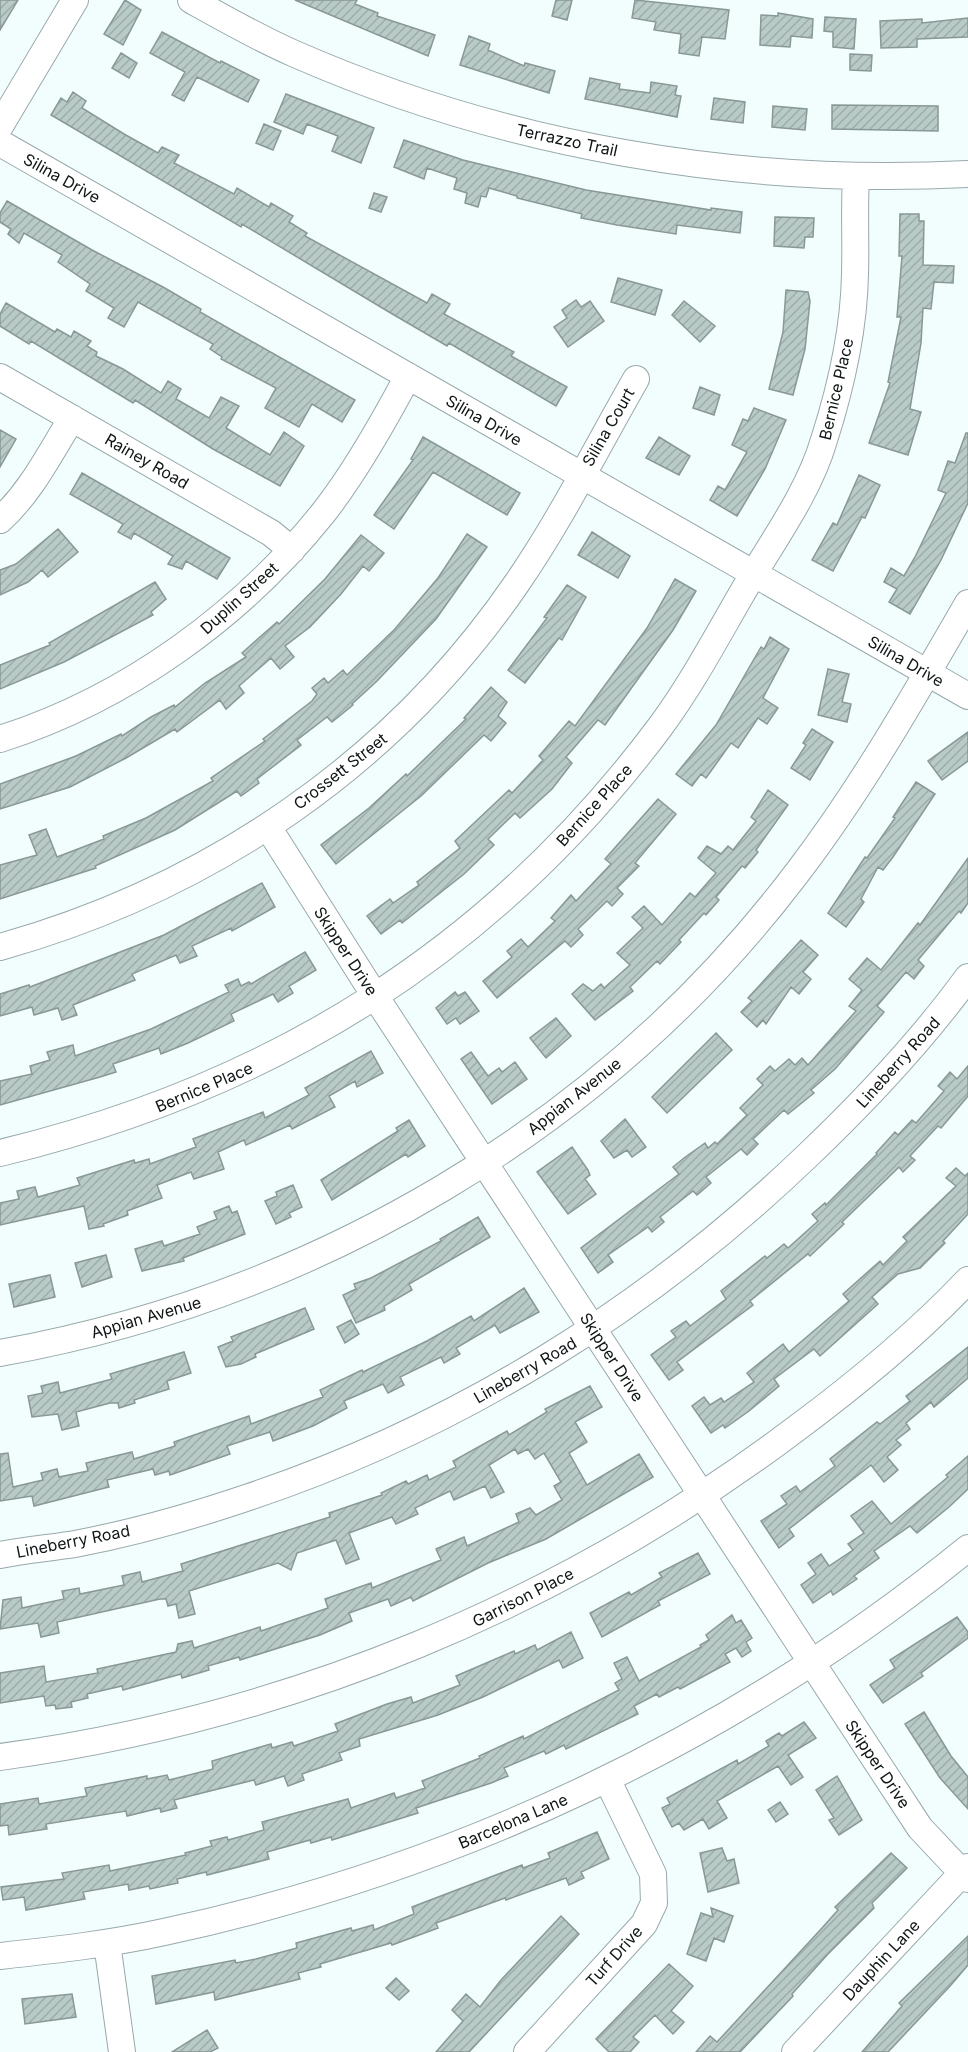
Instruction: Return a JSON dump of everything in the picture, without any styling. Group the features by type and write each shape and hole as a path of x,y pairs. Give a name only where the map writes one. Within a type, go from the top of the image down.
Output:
{"street":[{"path":"0,126 75,0"},
{"name":"Terrazzo Trail","path":"191,0 294,54 374,85 491,123 645,157 732,168 856,176 968,174"},
{"name":"Silina Drive","path":"0,143 968,696"},
{"name":"Bernice Place","path":"0,1153 92,1129 189,1095 264,1061 324,1029 375,996 479,919 534,871 580,825 662,724 698,670 800,494 823,444 843,370 855,276 856,176"},
{"name":"Duplin Street","path":"0,740 58,716 109,691 165,658 207,628 248,594 292,550 325,510 353,470 408,376"},
{"name":"Rainey Road","path":"0,377 271,532 292,550"},
{"name":"Silina Court","path":"581,475 636,379"},
{"path":"0,520 19,500 72,418"},
{"name":"Crossett Street","path":"0,947 62,928 149,894 189,874 268,826 344,771 423,699 472,643 517,583 581,475"},
{"name":"Appian Avenue","path":"0,1353 101,1331 178,1309 254,1283 321,1254 386,1222 485,1163 580,1095 656,1029 709,977 796,875 853,797 968,603"},
{"name":"Skipper Drive","path":"268,826 375,996 920,1828 966,1873"},
{"name":"Lineberry Road","path":"0,1555 76,1544 183,1517 261,1493 416,1430 512,1380 594,1330 660,1283 760,1202 878,1087 942,1012 968,977"},
{"name":"Garrison Place","path":"0,1757 70,1748 182,1724 328,1680 435,1640 497,1612 653,1527 769,1450 890,1355 968,1280"},
{"name":"Barcelona Lane","path":"0,1956 107,1943 231,1915 370,1876 450,1848 607,1779 765,1694 811,1664 968,1548"},
{"name":"Turf Drive","path":"527,2052 644,1924 654,1903 653,1874 607,1779"},
{"name":"Dauphin Lane","path":"795,2052 966,1873"},
{"path":"107,1943 122,2052"}],"building":[{"path":"0,0 18,0 0,30"},
{"path":"125,0 141,10 123,45 104,34"},
{"path":"295,0 357,0 355,4 378,13 377,16 435,35 428,56"},
{"path":"556,0 572,0 567,20 552,16"},
{"path":"635,0 729,10 725,39 702,37 699,56 679,53 681,34 654,30 656,22 632,18"},
{"path":"778,13 813,19 812,38 791,36 790,47 760,45 761,15 778,16"},
{"path":"825,17 856,19 854,49 833,47 833,32 824,31"},
{"path":"968,18 968,37 917,39 917,47 881,48 880,21 922,19 922,23"},
{"path":"162,32 220,63 221,61 259,80 248,102 197,77 184,101 172,95 185,72 150,53"},
{"path":"469,36 490,44 488,50 524,66 525,63 555,71 549,93 460,65"},
{"path":"121,53 137,63 129,78 112,68"},
{"path":"850,54 872,55 871,71 850,70"},
{"path":"590,78 620,84 619,89 650,93 651,82 677,86 675,95 681,96 677,117 585,99"},
{"path":"73,92 86,101 82,108 124,134 158,153 162,147 179,155 174,163 234,194 237,188 269,207 271,203 293,216 289,222 307,233 305,236 427,303 432,294 450,304 444,314 514,352 511,356 567,387 556,406 449,343 447,346 242,224 241,227 51,115 61,98 67,102"},
{"path":"286,94 374,128 361,163 332,151 338,136 307,124 303,134 274,122"},
{"path":"714,98 745,102 743,123 711,119"},
{"path":"832,105 938,106 938,131 832,129"},
{"path":"773,106 807,109 805,130 772,127"},
{"path":"264,124 281,131 273,150 256,143"},
{"path":"404,140 463,160 586,190 711,210 711,208 742,212 740,233 677,225 676,234 617,225 581,218 582,214 517,198 517,196 489,188 486,197 481,196 478,207 465,203 467,193 454,189 457,178 427,168 424,179 394,167"},
{"path":"374,193 387,197 381,212 369,208"},
{"path":"7,201 92,250 163,287 201,309 200,312 355,400 342,422 312,404 299,427 265,408 276,388 221,359 222,357 210,349 213,344 138,302 124,327 108,318 114,308 86,291 90,284 58,262 62,255 24,233 19,243 8,234 11,229 0,222 0,213"},
{"path":"900,214 919,214 919,221 924,221 923,265 954,266 953,283 934,282 931,309 923,308 921,343 910,409 921,412 908,455 869,443 890,383 888,382 901,317 897,317 902,256 899,256"},
{"path":"775,217 814,218 813,237 805,237 804,248 774,246"},
{"path":"618,278 662,290 655,315 611,302"},
{"path":"786,290 808,292 810,301 805,349 793,395 769,389 783,332"},
{"path":"576,300 581,307 590,301 604,321 568,347 554,327 567,318 562,310"},
{"path":"684,301 715,326 700,342 672,315"},
{"path":"6,303 55,332 57,329 71,337 74,331 91,341 87,346 97,352 96,356 123,369 161,393 168,381 181,389 176,399 209,418 221,397 239,406 226,428 270,455 284,432 304,446 280,486 213,449 135,400 133,403 31,341 29,344 0,326 0,314"},
{"path":"700,387 720,395 714,415 693,408"},
{"path":"754,408 786,420 765,469 737,516 710,500 718,486 725,490 747,452 732,445 743,419 748,421"},
{"path":"0,430 16,439 0,467"},
{"path":"966,433 968,433 968,503 941,560 910,614 889,602 897,589 884,582 891,568 904,576 915,557 946,493 938,490 948,461 955,463"},
{"path":"423,437 520,493 507,515 433,472 394,529 374,515 413,460 411,459"},
{"path":"659,437 690,456 679,475 646,458"},
{"path":"82,473 230,558 217,579 186,561 182,569 168,564 173,556 134,533 131,539 118,532 123,524 70,494"},
{"path":"859,475 880,485 865,518 862,517 833,571 812,560 833,523 837,525"},
{"path":"58,529 78,552 48,577 42,570 28,582 0,595 0,570 16,564"},
{"path":"592,532 630,556 618,578 578,555"},
{"path":"467,534 487,547 436,619 353,705 332,722 327,717 297,740 301,745 257,779 259,783 241,796 237,791 175,830 95,866 96,868 0,899 0,865 37,855 29,835 46,829 57,857 104,839 103,836 146,818 213,781 211,778 265,741 263,739 312,701 317,694 312,688 324,678 328,683 343,670 347,675 394,630 438,578"},
{"path":"361,535 384,553 369,571 363,566 310,627 285,646 294,657 280,669 271,658 239,686 244,693 226,709 220,700 177,732 175,729 70,787 0,809 0,784 76,756 121,734 122,736 151,717 174,705 175,707 205,683 246,657 242,653 277,622 279,624 325,579"},
{"path":"675,579 696,591 673,630 605,725 598,720 566,757 572,763 552,789 520,818 515,813 488,839 494,845 464,874 402,923 400,920 381,934 367,916 390,899 393,903 419,885 417,882 460,848 455,841 509,790 512,793 543,760 539,756 569,721 575,726 647,628"},
{"path":"155,582 166,599 151,612 153,615 64,662 0,689 0,665 50,645 49,643"},
{"path":"567,585 586,597 562,640 559,638 525,683 508,670 547,618 544,617"},
{"path":"770,637 789,649 763,698 778,708 767,724 758,718 738,748 731,743 706,778 701,774 692,786 676,774 716,725 761,647 764,649"},
{"path":"828,669 849,674 842,702 851,704 847,722 818,715"},
{"path":"491,687 507,702 498,716 506,723 491,741 484,735 421,796 336,864 321,845 369,808 406,774 407,776 466,719 464,718"},
{"path":"812,729 833,742 810,780 791,768 806,745 803,743"},
{"path":"968,732 968,761 942,780 928,761"},
{"path":"916,782 935,794 883,870 878,867 861,899 864,902 846,927 828,913 865,857 867,858 895,818 893,817"},
{"path":"768,790 788,805 756,850 758,852 745,868 742,866 716,897 719,900 679,940 681,942 660,964 657,961 630,987 633,991 595,1020 572,994 583,984 593,991 601,984 604,988 630,965 617,953 643,928 632,917 644,906 662,925 690,893 695,897 716,873 698,858 707,846 721,854 728,846 733,850 756,821 751,817"},
{"path":"658,799 676,814 635,863 639,866 617,888 623,894 612,906 607,901 578,929 583,935 571,947 565,941 497,998 483,981 512,957 507,951 521,939 528,947 555,921 551,918 571,895 576,901 611,864 605,859"},
{"path":"968,858 968,903 918,960 924,966 914,979 906,972 877,1006 884,1012 835,1069 811,1090 814,1093 788,1114 784,1110 753,1139 758,1144 747,1155 741,1149 706,1177 711,1183 697,1195 693,1191 660,1217 664,1222 652,1232 648,1227 608,1255 613,1262 598,1273 581,1248 679,1174 673,1167 684,1158 705,1143 708,1148 715,1142 717,1144 747,1115 740,1108 763,1085 757,1079 770,1066 775,1071 789,1059 795,1065 802,1058 808,1065 856,1011 849,1006 862,990 849,979 867,958 881,970 918,923 920,925"},
{"path":"262,883 275,907 232,931 231,928 192,946 197,956 180,963 176,955 132,974 135,980 73,1005 77,1015 62,1020 58,1008 34,1015 32,1007 0,1016 0,994 29,985 30,987 164,935"},
{"path":"801,940 818,955 803,972 811,979 799,994 791,987 766,1024 763,1020 757,1027 741,1012 752,1001 748,998"},
{"path":"305,952 316,970 289,986 293,993 278,1002 273,994 231,1014 234,1021 188,1043 161,1054 159,1048 113,1064 116,1072 0,1105 0,1081 32,1074 30,1066 50,1060 47,1052 73,1045 75,1056 151,1029 229,992 225,985 238,979 241,986 249,982 251,984"},
{"path":"455,992 458,996 465,992 479,1011 460,1024 456,1018 447,1024 436,1008"},
{"path":"556,1018 571,1036 546,1058 530,1038"},
{"path":"716,1033 732,1050 667,1113 652,1097"},
{"path":"371,1051 383,1073 357,1087 355,1081 329,1096 335,1107 292,1129 290,1125 246,1145 244,1140 218,1152 224,1169 194,1179 191,1172 157,1185 162,1198 127,1211 128,1215 103,1224 104,1226 89,1229 84,1206 0,1225 0,1203 19,1199 17,1191 35,1187 38,1197 80,1185 77,1178 134,1160 135,1163 149,1159 150,1164 196,1147 193,1139 263,1112 265,1118 309,1095 305,1088"},
{"path":"471,1052 488,1076 499,1068 502,1072 515,1062 527,1079 492,1104 461,1059"},
{"path":"968,1066 968,1096 941,1128 938,1126 910,1156 915,1160 903,1172 899,1167 810,1256 808,1254 750,1301 753,1305 677,1362 683,1370 669,1380 651,1355 676,1337 671,1331 686,1321 690,1326 726,1299 721,1291 765,1256 767,1258 784,1244 788,1248 818,1221 812,1214 825,1203 826,1205 877,1154 895,1132 898,1135 912,1120 916,1123 944,1091 938,1086 950,1072 957,1079"},
{"path":"625,1119 646,1147 632,1157 627,1150 614,1158 601,1141"},
{"path":"409,1120 425,1146 408,1157 406,1154 332,1200 321,1180 398,1131 396,1128"},
{"path":"572,1147 588,1170 590,1175 585,1179 596,1194 568,1214 537,1172"},
{"path":"956,1168 965,1176 968,1173 968,1214 943,1241 945,1243 920,1268 898,1274 872,1297 878,1304 820,1356 814,1349 774,1379 779,1386 749,1411 725,1428 723,1425 711,1433 692,1406 704,1397 710,1405 721,1398 724,1402 754,1382 747,1373 783,1344 789,1352 849,1301 843,1294 880,1261 883,1265 907,1241 903,1237 956,1186 946,1178"},
{"path":"293,1185 302,1207 289,1213 291,1217 276,1224 265,1201 277,1196 276,1192"},
{"path":"229,1206 232,1213 237,1211 245,1234 183,1258 184,1261 142,1271 135,1249 162,1241 164,1246 200,1234 197,1227 217,1219 214,1212"},
{"path":"478,1217 490,1237 409,1284 412,1290 384,1306 385,1310 356,1323 343,1295 356,1289 354,1284 371,1278 441,1241 440,1239"},
{"path":"106,1255 112,1277 82,1287 75,1263"},
{"path":"50,1275 55,1297 14,1307 9,1284"},
{"path":"524,1288 539,1312 500,1333 495,1325 456,1348 460,1354 444,1363 441,1357 400,1377 404,1385 388,1393 383,1384 344,1401 347,1408 313,1426 273,1441 270,1432 227,1446 230,1454 170,1475 169,1471 155,1475 153,1469 107,1480 109,1487 34,1506 32,1496 0,1501 0,1454 8,1453 13,1487 43,1480 41,1473 57,1469 59,1477 88,1471 86,1463 132,1452 134,1459 175,1446 174,1442 249,1416 251,1424 323,1397 320,1390 427,1341 471,1316 474,1321"},
{"path":"305,1308 314,1329 255,1354 256,1357 241,1364 226,1367 218,1347 233,1341 231,1337"},
{"path":"351,1320 359,1334 345,1343 337,1327"},
{"path":"968,1347 968,1378 934,1407 931,1402 906,1423 910,1429 896,1440 901,1445 887,1457 898,1470 884,1482 871,1465 789,1529 794,1536 779,1548 761,1521 787,1504 781,1496 796,1486 800,1492 835,1466 830,1459 877,1422 880,1424 910,1401 906,1396"},
{"path":"184,1352 191,1373 167,1381 169,1389 134,1400 135,1403 119,1408 118,1403 110,1403 76,1412 79,1426 62,1430 58,1414 32,1417 28,1396 43,1393 41,1386 58,1382 60,1393 112,1379 110,1374"},
{"path":"590,1386 602,1407 575,1422 587,1442 569,1453 587,1485 639,1454 653,1477 546,1539 488,1563 413,1601 411,1597 391,1606 388,1599 349,1613 352,1621 320,1635 240,1660 239,1657 208,1666 209,1670 182,1678 181,1674 123,1690 122,1686 87,1694 88,1698 71,1702 72,1707 56,1709 55,1705 46,1706 44,1696 0,1703 0,1673 44,1666 46,1682 98,1673 97,1669 176,1652 178,1644 192,1641 194,1648 260,1627 261,1631 328,1608 325,1599 371,1583 372,1588 441,1560 436,1549 464,1537 467,1546 519,1522 516,1514 530,1508 536,1515 562,1500 554,1486 561,1482 544,1453 535,1459 528,1449 518,1454 515,1449 489,1465 504,1492 491,1498 485,1486 454,1500 450,1491 415,1508 418,1514 396,1524 392,1517 349,1533 359,1559 346,1564 336,1540 297,1553 291,1570 278,1563 189,1591 195,1614 179,1618 176,1604 168,1606 166,1599 160,1599 57,1622 59,1633 41,1637 38,1623 0,1629 3,1600 21,1597 22,1608 64,1599 62,1591 79,1588 80,1594 124,1585 122,1576 140,1572 142,1582 183,1571 181,1564 330,1517 329,1513 382,1495 381,1493 406,1481 408,1484 427,1475 429,1480 456,1467 453,1461 507,1431 509,1435 547,1412 545,1409"},
{"path":"968,1456 968,1489 917,1533 910,1526 874,1551 879,1558 854,1576 857,1579 833,1595 831,1591 813,1603 801,1585 816,1574 808,1563 821,1554 829,1566 853,1550 848,1544 864,1533 851,1516 872,1501 891,1524 948,1477 946,1475"},
{"path":"698,1553 710,1574 658,1601 660,1605 602,1637 590,1613 629,1592 631,1595 662,1577 659,1573"},
{"path":"732,1615 736,1623 741,1620 752,1638 746,1642 751,1651 742,1657 736,1648 725,1654 730,1662 680,1689 678,1687 659,1697 657,1694 634,1706 638,1714 566,1749 564,1745 546,1754 544,1751 504,1768 508,1776 416,1808 418,1813 332,1840 331,1837 311,1843 310,1840 267,1852 269,1859 207,1875 206,1872 177,1879 178,1883 150,1889 149,1886 129,1890 128,1884 83,1892 85,1899 26,1910 24,1897 3,1900 1,1887 64,1879 62,1873 109,1865 110,1871 186,1855 185,1853 212,1846 210,1841 227,1837 228,1840 264,1830 262,1822 348,1799 351,1808 394,1793 396,1798 425,1788 422,1781 480,1758 479,1756 523,1736 524,1739 619,1690 615,1683 622,1679 614,1663 627,1657 639,1681 701,1647 700,1645 709,1640 706,1635"},
{"path":"957,1617 968,1632 968,1638 921,1673 923,1676 883,1703 870,1685 895,1668 890,1660"},
{"path":"571,1632 583,1658 563,1668 559,1660 483,1697 438,1715 359,1739 360,1746 339,1753 342,1760 302,1774 304,1780 288,1786 284,1776 256,1785 254,1780 174,1800 177,1808 161,1812 160,1808 127,1816 126,1811 46,1824 47,1829 9,1835 8,1825 0,1826 0,1804 38,1798 39,1804 87,1796 85,1788 147,1776 147,1779 167,1775 169,1780 213,1769 212,1761 271,1744 272,1748 292,1742 294,1746 338,1731 335,1724 387,1704 411,1697 413,1703 460,1685 456,1676 514,1651 515,1654 535,1645 537,1650"},
{"path":"924,1712 951,1756 968,1777 968,1809 940,1778 905,1724"},
{"path":"804,1722 816,1738 788,1755 803,1777 791,1785 778,1766 717,1801 727,1818 709,1829 703,1819 684,1830 679,1823 672,1827 662,1808 670,1804 667,1798 737,1760 738,1764 769,1746 766,1741 779,1733 782,1736"},
{"path":"837,1776 862,1820 839,1835 829,1820 834,1818 816,1790"},
{"path":"780,1802 788,1814 776,1822 768,1810"},
{"path":"597,1832 609,1859 581,1872 584,1878 569,1885 566,1878 506,1900 505,1898 436,1923 438,1928 392,1945 391,1943 320,1964 321,1967 298,1973 300,1979 215,2000 214,1992 156,2004 152,1976 235,1960 236,1963 256,1959 297,1948 296,1943 351,1928 352,1931 373,1925 374,1930 414,1914 412,1907 522,1865 523,1868 550,1858 548,1853"},
{"path":"722,1848 727,1861 734,1859 739,1883 708,1892 700,1853"},
{"path":"891,1853 907,1868 872,1903 874,1908 828,1954 792,1994 793,1996 740,2052 696,2052 710,2036 717,2042 838,1910 835,1907"},
{"path":"711,1908 733,1916 724,1942 714,1938 706,1961 687,1954 701,1913 713,1917"},
{"path":"561,1916 579,1934 469,2052 436,2052 463,2021 452,2010 466,1994 480,2007 501,1980"},
{"path":"968,1936 968,1965 951,1985 888,2052 862,2052 902,2006 899,2003"},
{"path":"669,1964 693,1986 671,2011 684,2022 673,2034 655,2015 633,2037 639,2042 630,2052 609,2052 596,2039"},
{"path":"396,1978 409,1991 399,2000 386,1988"},
{"path":"72,1994 76,2017 25,2024 22,1999"},
{"path":"207,2030 218,2048 210,2052 172,2052"}]}
